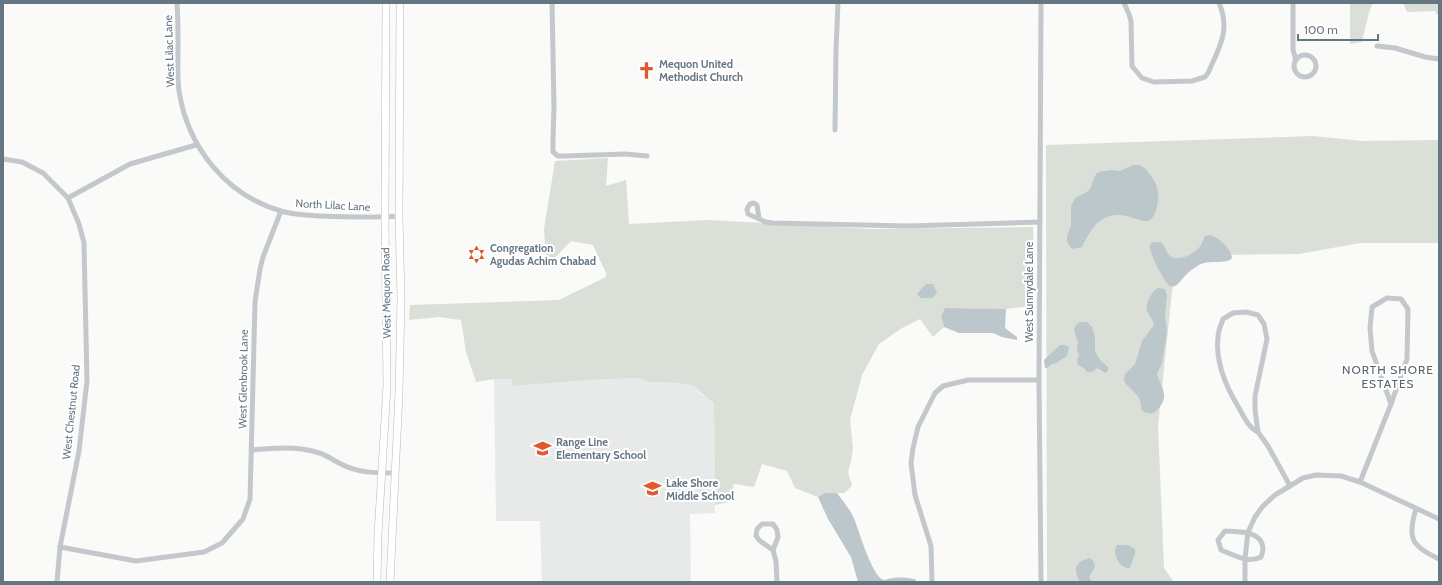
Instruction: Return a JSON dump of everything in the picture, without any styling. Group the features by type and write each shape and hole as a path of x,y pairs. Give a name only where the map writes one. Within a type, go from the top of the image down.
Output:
{"main road":[{"name":"West Mequon Road","path":"377,582 378,534 387,386 385,217 386,3"},
{"name":"West Mequon Road","path":"390,582 399,393 401,299 399,216 400,3"}],"street":[{"name":"West Lilac Lane","path":"177,3 178,69 180,92 186,118 196,145"},
{"path":"552,3 554,152 558,156 626,154 647,156"},
{"path":"835,130 838,3"},
{"name":"West Sunnydale Lane","path":"1041,3 1039,380 1041,582"},
{"path":"1124,3 1129,14 1132,66 1136,72 1142,78 1150,81 1177,82 1199,80 1205,77 1208,73 1223,38 1224,32 1224,14 1219,3"},
{"path":"1293,3 1294,50 1296,60 1294,70 1298,75 1305,77 1308,77 1314,73 1316,66 1311,57 1301,56 1296,60"},
{"path":"1377,46 1395,48 1439,59"},
{"path":"3,159 22,162 43,172 68,198 130,164 196,145"},
{"name":"North Lilac Lane","path":"196,145 228,183 250,198 281,211 309,215 399,216"},
{"name":"West Chestnut Road","path":"57,582 60,547 79,451 87,380 84,243 79,224 68,198"},
{"name":"West Glenbrook Lane","path":"60,547 136,561 204,552 222,543 243,519 250,499 253,320 255,302 263,256 281,211"},
{"path":"759,218 766,222 772,223 908,226 1040,222"},
{"path":"1360,482 1391,404 1407,359 1408,309 1401,299 1387,298 1372,307 1370,328 1372,351 1391,404"},
{"path":"1258,432 1255,396 1267,339 1264,324 1258,315 1246,312 1233,314 1223,319 1218,337 1219,365 1227,389 1244,418 1254,430 1258,432 1268,446 1290,486"},
{"path":"932,582 931,546 914,495 911,463 918,427 935,393 943,386 968,380 1039,380"},
{"path":"252,450 272,448 308,450 318,452 342,465 357,470 370,473 395,472"},
{"path":"1245,582 1245,559 1248,532 1263,506 1275,495 1303,478 1316,475 1341,476 1360,482 1439,519"},
{"path":"1416,509 1411,529 1414,541 1422,549 1439,559"},
{"path":"773,550 760,541 756,536 757,529 762,524 773,524 777,530 778,537 773,550 776,561 777,582"},
{"path":"1225,531 1248,532 1259,538 1263,547 1261,557 1254,561 1245,559 1221,550 1218,540 1225,531"}],"shaded area":[{"path":"1350,3 1373,3 1369,12 1362,42 1350,44"},
{"path":"1403,3 1439,3 1439,17 1435,11 1407,12"},
{"path":"1313,136 1362,141 1439,140 1439,243 1360,243 1299,254 1210,255 1173,282 1158,426 1164,568 1174,582 1047,582 1046,145"},
{"path":"608,158 606,186 626,180 629,224 708,220 870,229 1033,227 1034,252 1029,262 1025,290 1030,293 1031,306 1006,309 945,308 941,316 944,327 933,337 920,319 902,328 879,344 862,375 850,420 853,448 848,472 852,486 844,493 825,493 818,497 795,488 787,471 762,464 754,487 734,484 729,502 715,505 714,403 695,386 678,383 648,382 639,378 512,386 512,379 494,379 476,382 466,352 461,320 439,317 409,320 410,305 559,300 606,277 606,273 593,245 571,241 553,260 546,260 544,229 555,161"},
{"path":"1133,165 1139,165 1144,168 1152,177 1156,185 1158,201 1155,213 1151,220 1146,221 1121,215 1106,217 1094,226 1082,247 1072,249 1067,242 1067,237 1071,225 1071,206 1075,198 1090,189 1098,172 1111,170 1120,171"},
{"path":"1205,236 1213,236 1224,244 1232,258 1226,261 1203,263 1187,273 1179,283 1173,287 1169,286 1163,278 1151,253 1150,244 1154,242 1161,242 1170,256 1173,258 1182,258 1199,248"},
{"path":"926,284 933,284 937,293 932,298 921,298 917,294"},
{"path":"1158,288 1165,289 1167,296 1165,313 1167,333 1162,363 1157,374 1164,392 1164,396 1161,405 1154,413 1150,414 1142,411 1140,400 1125,383 1124,379 1125,374 1135,364 1142,341 1154,325 1148,312 1147,304 1153,292"},
{"path":"945,308 1006,309 1005,328 1017,337 1017,340 1002,337 993,333 959,333 944,327 941,316"},
{"path":"1080,322 1087,322 1092,327 1095,337 1095,351 1100,360 1108,367 1108,371 1105,373 1098,368 1091,372 1087,372 1084,368 1078,365 1078,343 1074,330 1076,325"},
{"path":"1060,345 1069,347 1067,356 1045,368 1044,360"},
{"path":"639,378 648,382 678,383 695,386 700,394 709,398 714,403 715,513 690,514 691,582 542,582 540,521 496,521 494,379 512,379 512,386"},
{"path":"825,493 837,493 853,516 870,562 879,577 884,580 891,578 915,579 917,582 858,582 851,557 828,519 818,497"},
{"path":"1117,545 1128,545 1135,549 1135,554 1130,568 1123,567 1117,559 1115,549"},
{"path":"1090,558 1094,562 1095,567 1089,577 1092,582 1080,582 1076,573 1077,566 1081,561"}],"place":[{"name":"Mequon United Methodist Church","path":"646,70"},
{"name":"Congregation Agudas Achim Chabad","path":"477,254"},
{"name":"Range Line Elementary School","path":"543,448"},
{"name":"Lake Shore Middle School","path":"653,489"}],"district":[{"name":"NORTH SHORE ESTATES","path":"1388,376"}]}
